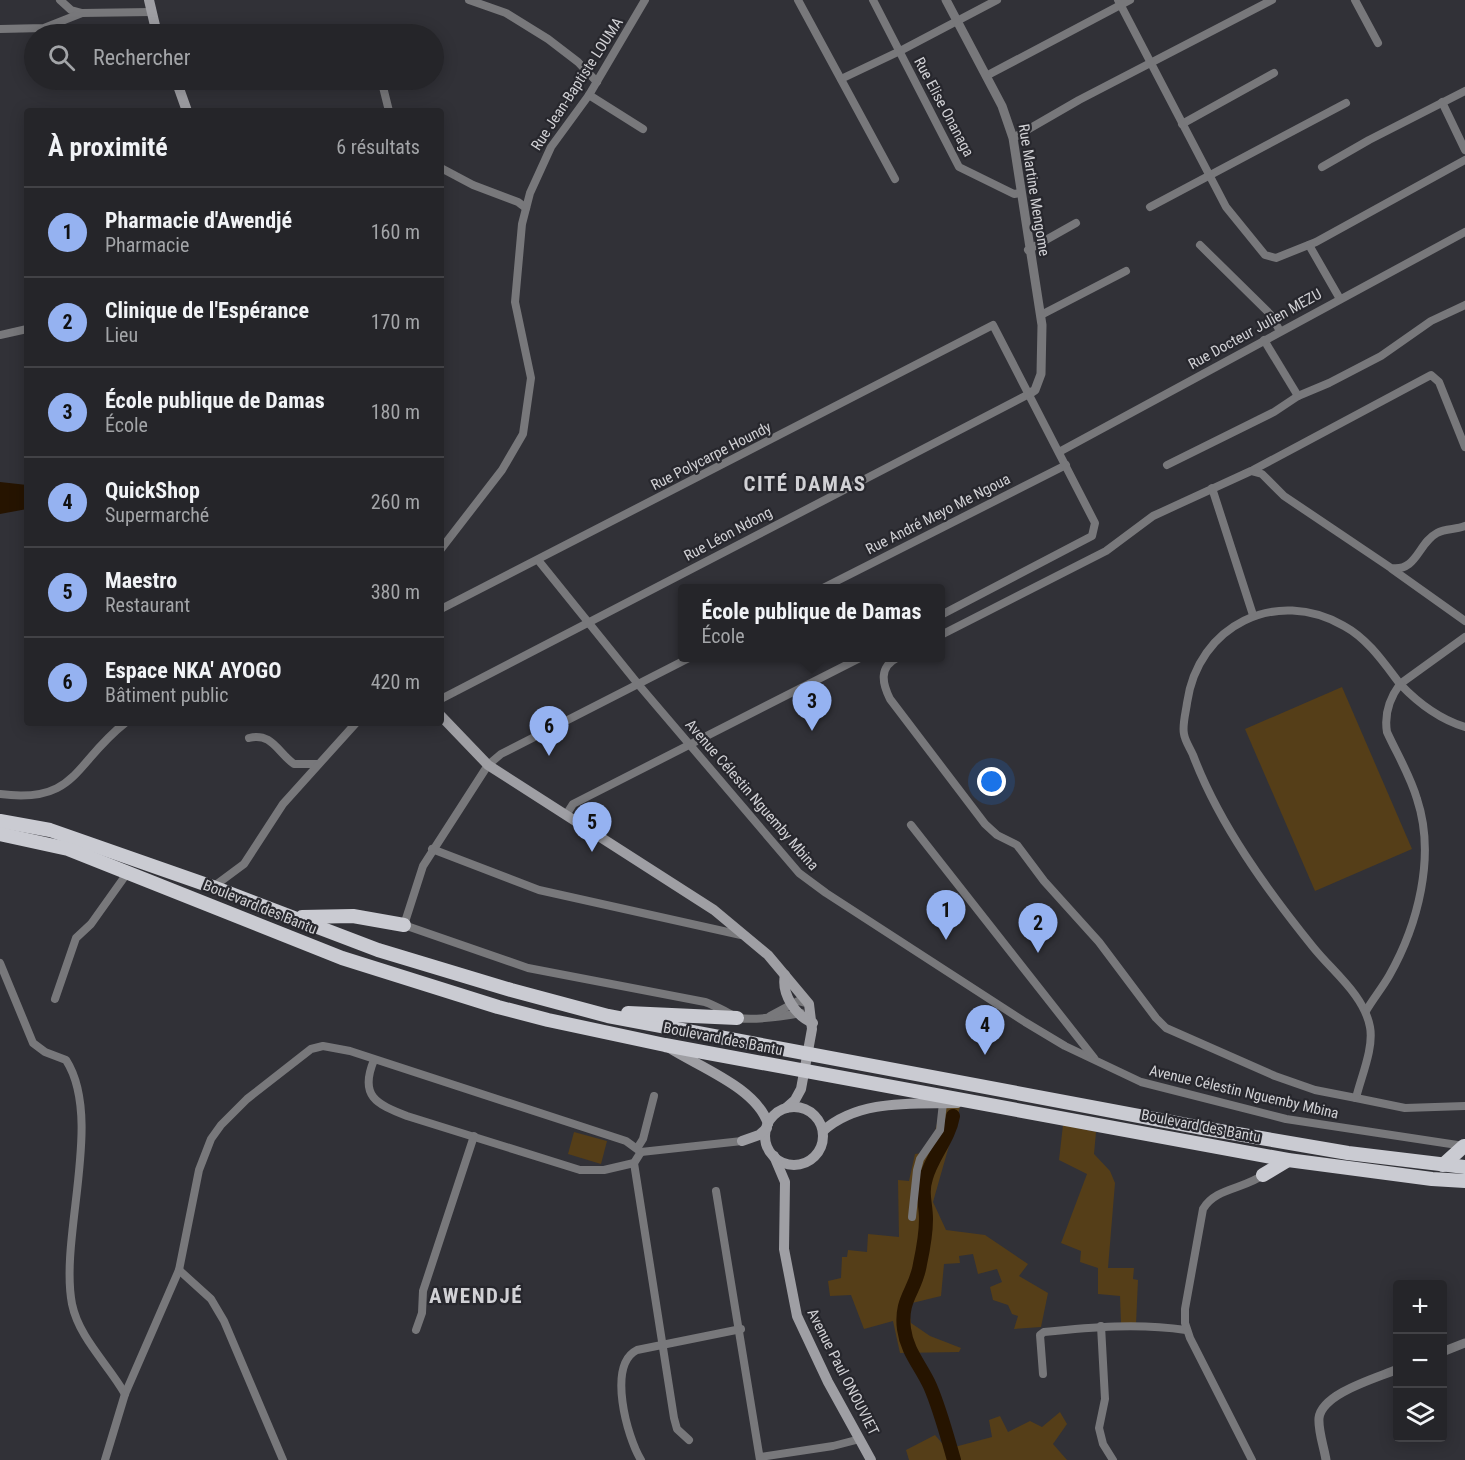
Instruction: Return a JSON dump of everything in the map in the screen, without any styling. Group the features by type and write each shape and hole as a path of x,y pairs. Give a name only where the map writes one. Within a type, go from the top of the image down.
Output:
{"highway":[{"name":"Boulevard des Bantu","path":"0,821 50,830 297,917 378,950 608,1016 1208,1129 1348,1153 1465,1167"},
{"name":"Boulevard des Bantu","path":"0,834 49,843 128,872 342,958 429,987 548,1020 665,1045 1288,1160 1458,1181 1465,1187"},
{"path":"297,917 353,916 404,925"},
{"path":"608,1016 617,1013 737,1018"},
{"path":"1443,1165 1465,1147"},
{"path":"1259,1154 1265,1164 1263,1175"},
{"path":"1263,1175 1288,1160"}],"main road":[{"path":"149,0 154,24"},
{"path":"180,90 186,108"},
{"path":"444,719 488,765 714,910 748,936 785,975 810,1006 812,1026 802,1083 795,1100 774,1116 759,1135 742,1141"},
{"path":"785,975 783,983 794,1009 812,1026"},
{"path":"665,1045 745,1092 762,1108 768,1126 771,1152 784,1175 786,1189"},
{"path":"786,1189 792,1176 821,1147 823,1131 806,1104 802,1083"},
{"path":"823,1131 842,1117 868,1109 943,1103 982,1103"},
{"path":"786,1108 800,1107 813,1113"},
{"path":"742,1141 755,1143 788,1164 804,1163"},
{"name":"Avenue Paul ONOUVIET","path":"786,1189 784,1249 797,1316 828,1382 871,1460"}],"street":[{"path":"60,0 71,10 82,13 151,12"},
{"path":"469,0 506,13 548,39 579,62 597,82"},
{"name":"Rue Jean-Baptiste LOUMA","path":"444,545 502,470 523,434 531,378 515,302 526,208 551,147 589,95 645,0"},
{"path":"798,0 895,179"},
{"name":"Rue Elise Onanaga","path":"873,0 959,167 1014,194 1020,194"},
{"name":"Rue Martine Mengome","path":"946,0 1008,118 1013,138 1028,250 1041,315 1041,374 1035,390 1029,394"},
{"path":"840,79 900,51 997,0"},
{"path":"987,76 1119,3 1130,0"},
{"path":"1013,138 1079,100 1272,0"},
{"path":"1355,0 1378,43"},
{"path":"1119,3 1226,207 1265,255 1275,258 1309,245 1465,160"},
{"path":"54,24 82,13"},
{"path":"0,29 24,28"},
{"path":"1182,124 1274,73"},
{"path":"384,90 387,108"},
{"path":"1322,167 1465,91"},
{"path":"589,95 643,129"},
{"path":"1442,102 1465,150"},
{"path":"1150,207 1346,103"},
{"path":"444,170 481,188 518,202 526,208"},
{"path":"1028,250 1076,223"},
{"name":"Rue Docteur Julien MEZU","path":"1059,452 1465,232"},
{"path":"1200,245 1270,314 1280,331"},
{"path":"1309,245 1340,299"},
{"path":"1041,315 1126,271"},
{"path":"1167,465 1274,412 1298,396 1381,356 1431,321 1463,306 1465,316"},
{"name":"Rue Polycarpe Houndy","path":"444,607 993,325 1029,394"},
{"path":"0,335 24,330"},
{"path":"1264,340 1298,396"},
{"path":"945,633 1106,551 1154,516 1251,471 1431,375 1439,382 1465,447"},
{"path":"945,613 1092,536 1095,523 1029,394"},
{"name":"Rue Léon Ndong","path":"444,697 1029,394"},
{"name":"Rue André Meyo Me Ngoua","path":"831,584 1066,465"},
{"path":"1251,471 1262,474 1284,496 1465,621"},
{"path":"1212,488 1253,615"},
{"path":"1391,568 1403,568 1412,563 1437,533 1465,526"},
{"name":"Avenue Célestin Nguemby Mbina","path":"538,560 638,684 807,879 988,1000 1065,1046 1153,1086 1286,1119 1465,1147"},
{"path":"1356,1098 1371,1039 1366,1011 1313,947 1254,866 1214,801 1184,733 1189,691 1195,670 1219,636 1253,615 1292,611 1316,614 1344,625 1374,651 1415,700 1434,714 1465,727"},
{"path":"1366,1011 1396,961 1413,917 1422,882 1425,838 1418,801 1387,732 1385,719 1390,702 1400,684 1465,637"},
{"path":"680,662 501,754 488,765 423,866 404,925 528,968 705,1002 723,1008 737,1018 770,1016 794,1009 800,1000 810,1006"},
{"path":"566,815 573,804 850,662"},
{"path":"891,662 886,666 883,675 884,687 890,699 985,824 997,835 1017,845 1044,881 1099,942 1156,1018 1179,1036 1275,1077 1315,1090 1405,1108 1465,1106"},
{"path":"0,794 36,795 65,785 104,741 122,726"},
{"path":"213,887 244,864 283,804 353,726"},
{"path":"249,738 257,736 269,739 294,765 318,764"},
{"path":"911,825 1098,1062"},
{"path":"432,849 540,890 748,936"},
{"path":"55,999 76,938 91,924 128,872"},
{"path":"0,963 33,1043 45,1052 66,1060 74,1076 79,1107 80,1144 70,1282 72,1302 84,1333 113,1371 125,1394"},
{"path":"705,1002 706,1016"},
{"path":"1065,1046 1071,1042 1074,1031"},
{"path":"105,1460 125,1394 179,1270 199,1170 208,1146 221,1125 247,1099 311,1050 323,1046 334,1047 639,1150 742,1141"},
{"path":"374,1060 368,1084 373,1099 380,1105 580,1170 604,1170 634,1163"},
{"path":"654,1096 634,1163 677,1429 689,1440"},
{"path":"912,1217 917,1170 920,1159 940,1130 943,1103"},
{"path":"416,1330 422,1312 423,1292 474,1136"},
{"path":"1252,1460 1186,1330 1185,1310 1203,1209 1214,1196 1246,1185 1263,1175"},
{"path":"716,1191 741,1329 760,1458 833,1446 860,1439"},
{"path":"179,1270 211,1299 224,1321 283,1460"},
{"path":"1043,1374 1041,1333 1101,1326 1150,1325 1186,1330"},
{"path":"1101,1326 1105,1399 1099,1428 1103,1444 1113,1460"},
{"path":"641,1460 632,1441 625,1411 622,1369 625,1360 632,1353 741,1329"},
{"path":"1447,1350 1465,1343"},
{"path":"1326,1460 1319,1419 1326,1404 1337,1395 1393,1372"}],"shaded area":[{"path":"0,482 24,485 24,510 0,514"},
{"path":"1342,687 1412,849 1315,891 1245,729"},
{"path":"941,1107 960,1107 933,1202 946,1230 985,1235 1028,1264 1019,1276 1048,1293 1041,1327 1014,1329 1018,1316 1012,1314 1008,1305 993,1300 990,1287 1002,1282 997,1269 978,1274 973,1254 959,1256 960,1263 944,1264 941,1296 908,1304 911,1323 930,1336 961,1348 959,1352 900,1353 893,1321 864,1329 851,1295 830,1296 828,1281 841,1278 842,1257 847,1257 848,1250 867,1252 868,1234 899,1237 898,1180 909,1181 915,1154 930,1152"},
{"path":"1063,1125 1096,1132 1094,1154 1110,1171 1115,1183 1108,1268 1134,1268 1133,1279 1138,1280 1136,1324 1121,1323 1120,1296 1098,1294 1098,1268 1080,1262 1081,1251 1061,1243 1087,1174 1059,1160"},
{"path":"574,1132 607,1141 601,1164 568,1154"},
{"path":"1060,1412 1067,1424 1053,1444 1067,1460 909,1460 906,1450 935,1435 947,1449 992,1437 989,1420 1000,1416 1008,1432 1030,1421 1042,1427"}],"waterway":[{"path":"953,1116 925,1183 926,1219 923,1247 918,1273 906,1302 903,1318 908,1345 934,1395 954,1460"}],"place":[{"name":"École publique de Damas","path":"812,731"},
{"name":"Espace NKA' AYOGO","path":"549,756"},
{"name":"Maestro","path":"592,852"},
{"name":"Pharmacie d'Awendjé","path":"946,940"},
{"name":"Clinique de l'Espérance","path":"1038,953"},
{"name":"QuickShop","path":"985,1055"}],"district":[{"name":"CITÉ DAMAS","path":"805,484"},
{"name":"AWENDJÉ","path":"476,1296"}]}
